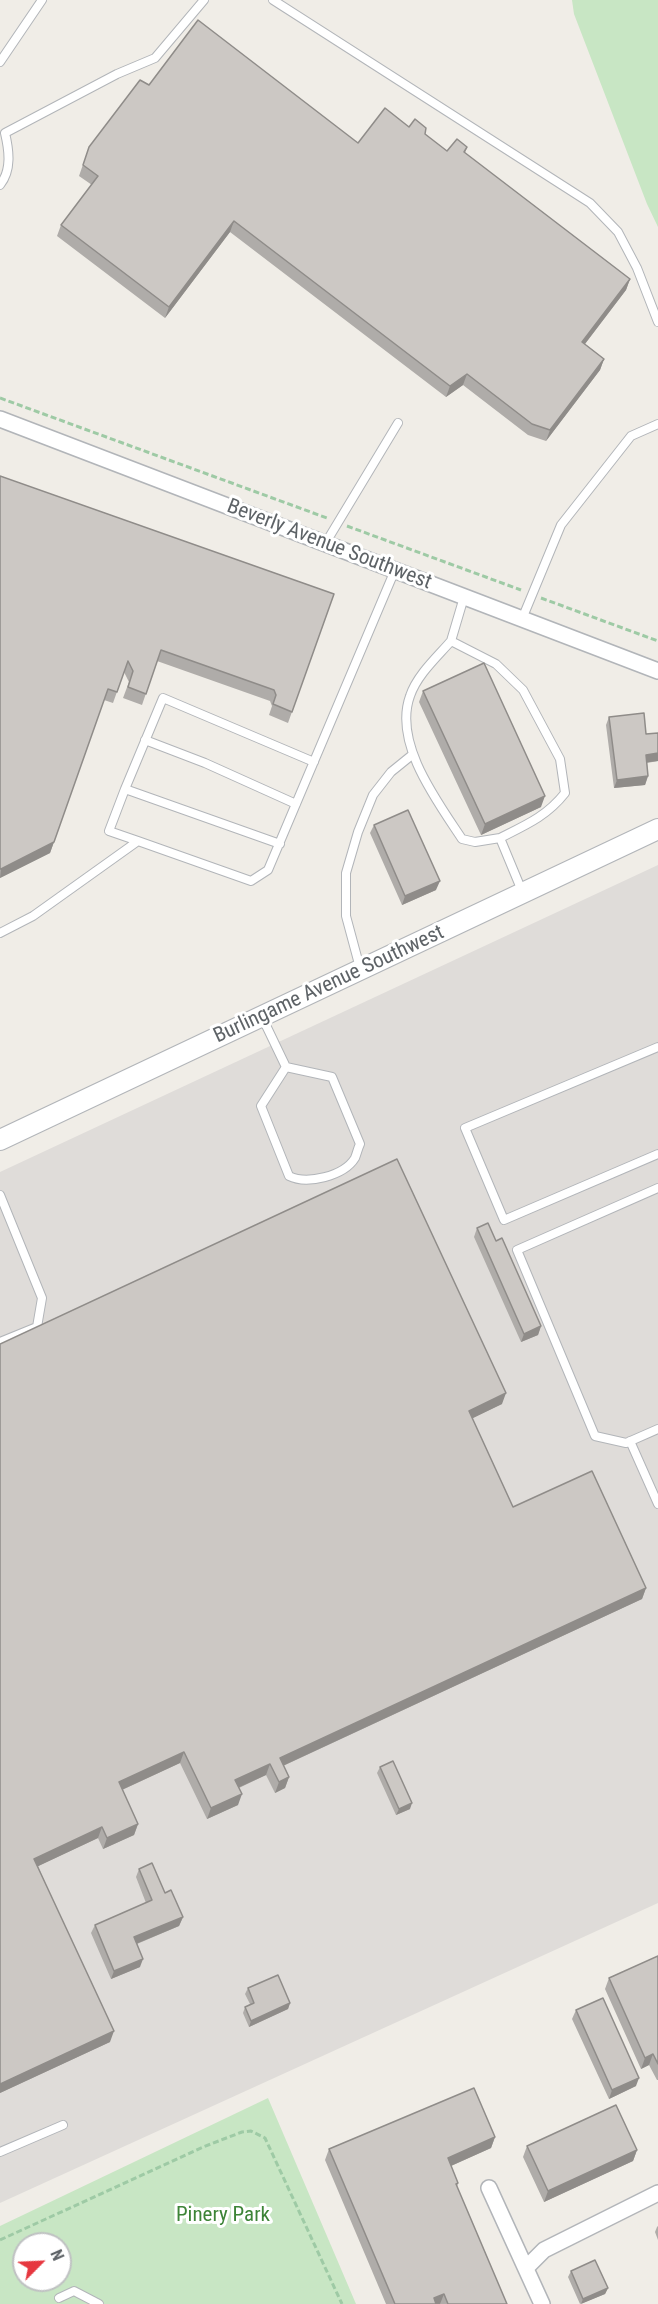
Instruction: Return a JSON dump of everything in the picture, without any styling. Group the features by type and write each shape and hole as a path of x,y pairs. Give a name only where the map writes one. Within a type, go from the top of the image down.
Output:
{"street":[{"name":"Beverly Avenue Southwest","path":"0,419 658,671"},
{"name":"Burlingame Avenue Southwest","path":"0,1140 658,829"},
{"path":"489,2188 542,2304"},
{"path":"526,2268 544,2250 658,2193"}],"lane":[{"path":"0,62 42,0"},
{"path":"0,185 5,179 10,154 3,132 117,74 155,58 204,0"},
{"path":"273,0 590,202 618,232 637,268 658,322"},
{"path":"325,544 398,423"},
{"path":"522,619 561,525 631,436 658,424"},
{"path":"314,762 163,698 109,831 251,881 268,870 280,844 394,570"},
{"path":"451,640 496,664 523,690 560,759 565,793 554,808 500,838 475,842 462,839 441,808 412,755 405,719 410,695 425,670 451,640 465,597"},
{"path":"145,740 205,763 296,804"},
{"path":"361,971 346,916 346,873 358,832 373,795 391,772 412,755"},
{"path":"125,789 280,844"},
{"path":"500,838 523,893"},
{"path":"0,933 33,916 138,841"},
{"path":"262,1017 286,1067"},
{"path":"658,1047 465,1128 504,1220 658,1154"},
{"path":"286,1067 332,1077 360,1144 354,1159 341,1170 316,1180 299,1181 289,1176 261,1106 286,1067"},
{"path":"658,1188 517,1250 595,1436 626,1443 658,1429"},
{"path":"0,1195 42,1298 37,1327 0,1342"},
{"path":"630,1441 658,1504"},
{"path":"0,2152 63,2125"},
{"path":"59,2298 74,2291 99,2304"}],"path":[{"path":"0,2240 203,2147 242,2132 251,2131 265,2138 342,2304"}],"shaded area":[{"path":"658,865 658,1903 0,2203 0,1172"}],"green space":[{"path":"572,0 658,0 658,227 574,14"},
{"name":"Pinery Park","path":"268,2098 356,2304 0,2304 0,2226"}],"building":[{"path":"198,20 358,143 385,108 409,127 415,119 426,128 425,134 447,151 457,139 467,147 464,152 630,279 582,342 604,359 550,430 532,424 467,374 450,386 234,221 169,307 61,225 98,176 83,165 89,147 140,80 149,85"},
{"path":"0,476 334,594 292,712 273,704 276,695 274,690 161,650 146,694 128,687 133,671 128,661 117,692 108,689 54,842 1,869 0,869"},
{"path":"484,663 545,796 485,824 423,691"},
{"path":"644,713 646,734 658,733 658,753 646,755 648,776 617,780 609,717"},
{"path":"408,810 440,881 405,896 374,825"},
{"path":"397,1159 506,1393 469,1411 513,1507 592,1471 646,1588 280,1758 289,1777 279,1782 270,1764 235,1780 242,1794 211,1808 184,1752 119,1782 138,1824 107,1838 102,1827 34,1859 114,2031 0,2084 0,1344"},
{"path":"488,1223 496,1241 502,1238 541,1326 524,1334 477,1228"},
{"path":"393,1761 412,1803 399,1809 380,1767"},
{"path":"152,1863 165,1893 171,1890 183,1917 134,1937 143,1959 114,1971 95,1925 152,1900 139,1869"},
{"path":"658,1956 658,2064 653,2054 645,2058 609,1978"},
{"path":"278,1975 290,2003 251,2021 245,2007 254,2003 248,1988"},
{"path":"603,1998 639,2078 612,2090 576,2010"},
{"path":"474,2088 495,2137 448,2158 458,2183 456,2184 507,2304 448,2304 444,2294 434,2298 436,2304 395,2304 329,2149"},
{"path":"616,2105 637,2150 548,2191 527,2146"},
{"path":"595,2260 608,2288 583,2299 571,2271"}]}
